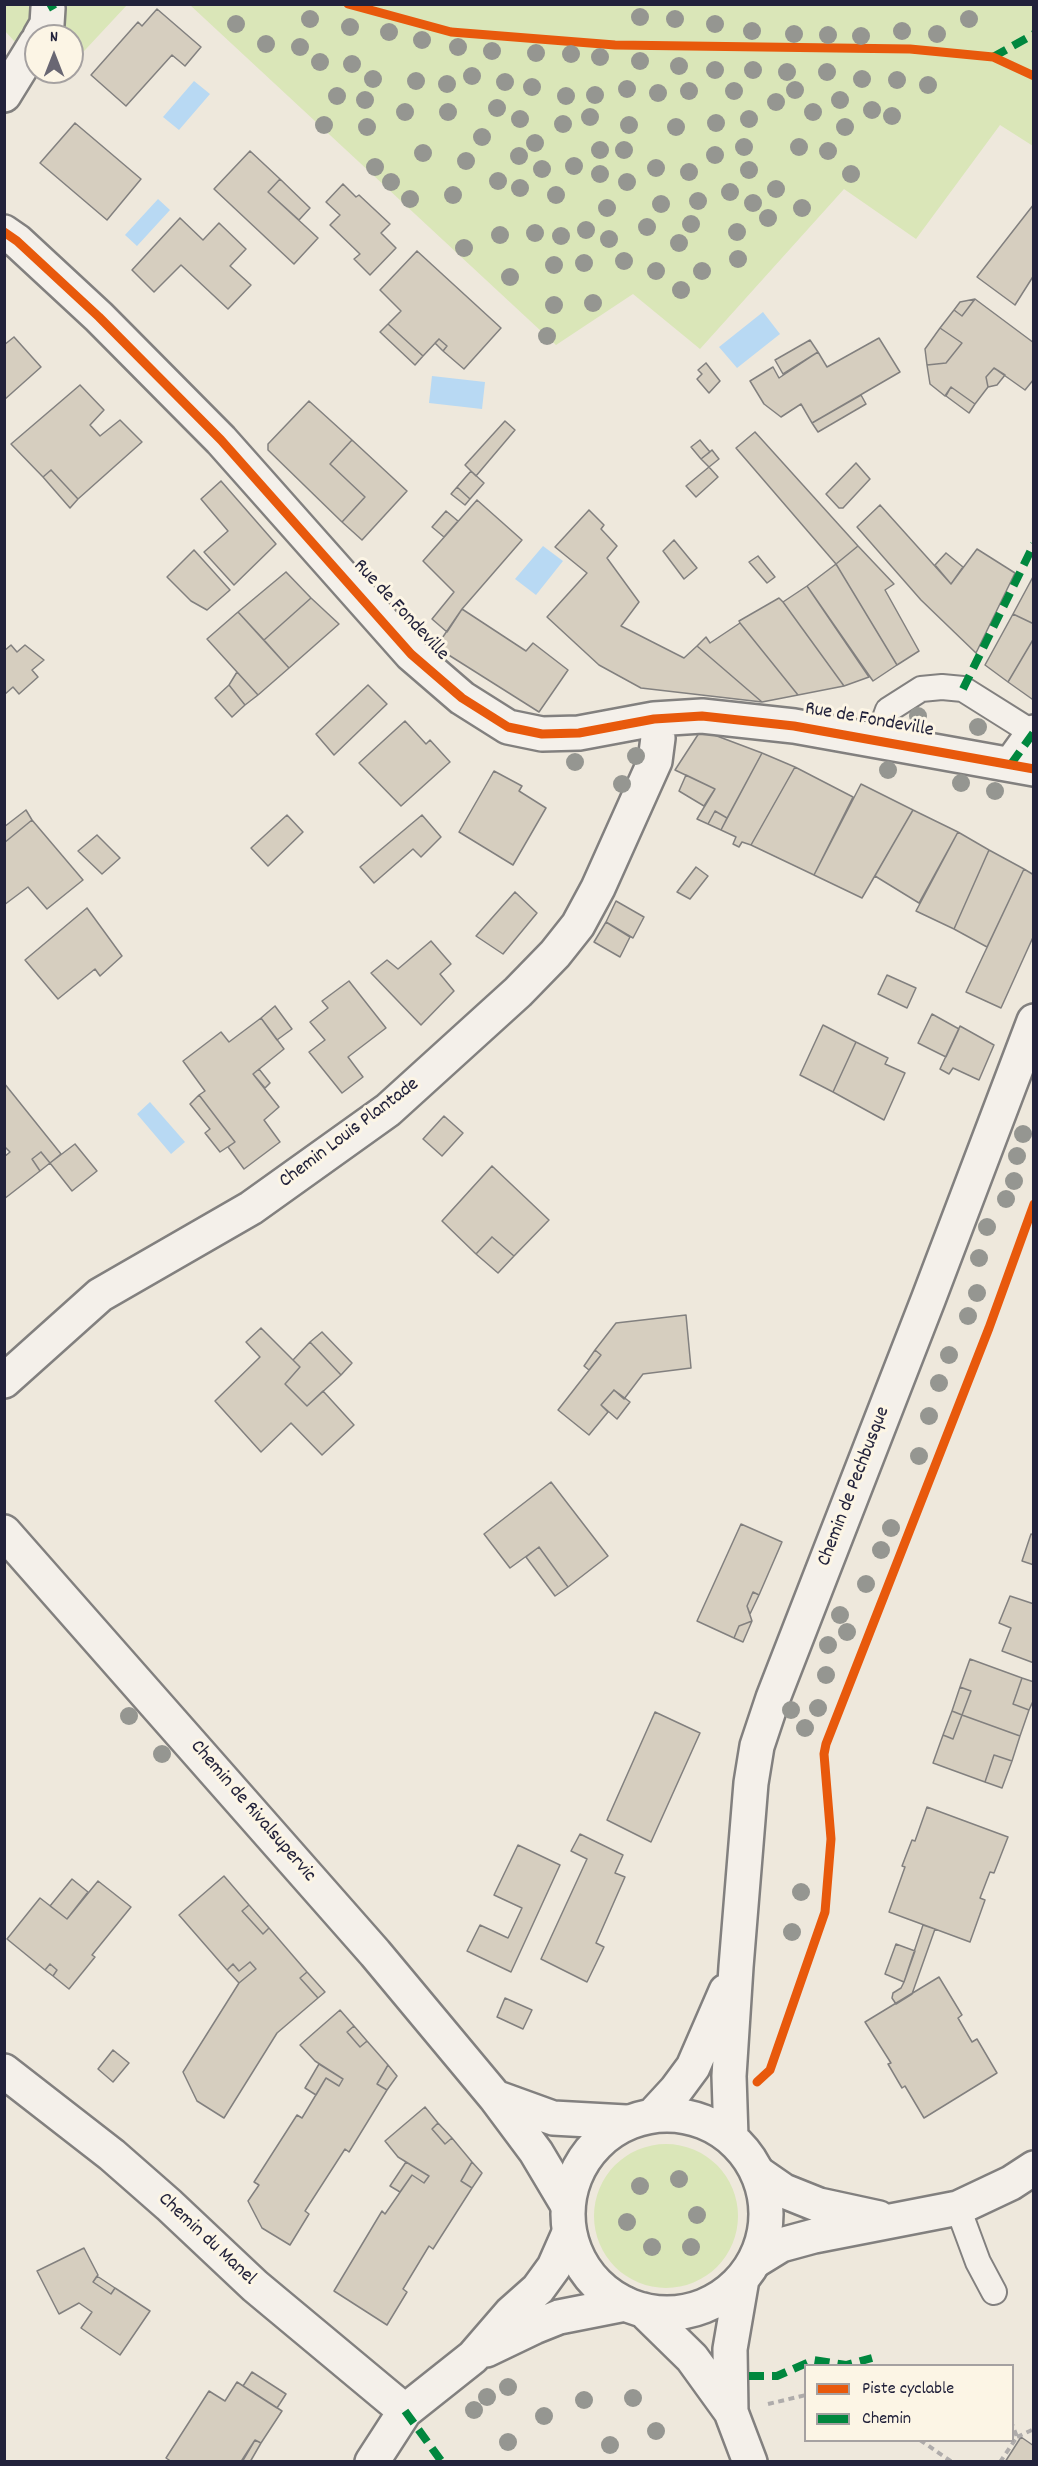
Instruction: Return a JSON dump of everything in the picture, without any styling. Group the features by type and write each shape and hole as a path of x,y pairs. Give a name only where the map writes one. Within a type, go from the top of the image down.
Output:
{"street":[{"path":"4,95 24,62"},
{"name":"Rue de Fondeville","path":"4,232 17,241 99,317 213,431 411,654 462,698 508,728 542,734 579,733 654,719 702,716 794,726 1022,766"},
{"name":"Chemin Louis Plantade","path":"4,1382 100,1295 251,1208 388,1110 518,992 555,954 578,925 598,888 655,761 658,738 654,719"},
{"path":"1022,766 1033,732"},
{"name":"Chemin de Pechbusque","path":"731,2137 729,2076 736,1967 751,1783 757,1746 773,1698 1034,1022"},
{"name":"Chemin de Rivalsupervic","path":"4,1532 375,1953 495,2097 540,2159 568,2218"},
{"name":"Chemin de Pechbusque","path":"640,2119 676,2090 693,2067 736,1967"},
{"name":"Chemin du Manel","path":"4,2071 112,2155 255,2286 405,2411"},
{"path":"495,2097 553,2118 640,2119 680,2115 707,2122 731,2137 747,2154 758,2173 765,2195 767,2217 763,2240 749,2270 730,2349 731,2412"},
{"path":"372,2462 405,2411 473,2357 511,2313 538,2289 554,2267 568,2218 572,2184 580,2164 592,2147 608,2133 640,2119"},
{"path":"473,2357 559,2317 634,2307 665,2313 687,2312 707,2305 726,2294 749,2270 781,2245 814,2236 896,2222 958,2208 1011,2183 1034,2168"},
{"path":"758,2173 784,2191 819,2205 896,2222"},
{"path":"568,2218 580,2262 599,2287 634,2307 692,2358 731,2412 750,2462"}],"lane":[{"path":"877,740 888,711 921,689 942,687 963,689 1033,732"},
{"path":"958,2208 978,2262 994,2292"}],"path":[{"path":"765,2404 804,2395"},
{"path":"1014,2429 1017,2437"},
{"path":"1014,2441 1017,2437 1034,2429"},
{"path":"923,2442 952,2462"},
{"path":"1000,2462 1014,2442"}],"green space":[{"path":"5,5 127,5 84,51 84,24 24,24 24,52 5,31"},
{"path":"190,5 1033,5 1033,146 1000,125 916,239 844,189 700,349 633,294 556,345"},
{"path":"666,2144 693,2150 706,2156 717,2165 726,2176 732,2189 738,2216 732,2243 726,2256 717,2267 706,2276 693,2282 666,2288 639,2282 626,2276 615,2267 606,2256 600,2243 594,2216 600,2189 606,2176 615,2165 626,2156 639,2150"}],"water":[{"path":"194,81 210,94 179,130 163,117"},
{"path":"158,199 170,210 137,246 125,235"},
{"path":"763,312 780,334 737,368 719,347"},
{"path":"432,376 485,382 482,409 429,403"},
{"path":"543,546 563,561 536,595 515,579"},
{"path":"150,1102 185,1142 171,1154 137,1114"}],"building":[{"path":"157,9 201,47 185,66 172,55 126,106 91,75 138,22 142,26"},
{"path":"75,123 141,179 107,220 40,163"},
{"path":"250,151 280,179 268,192 318,238 294,264 214,189"},
{"path":"280,179 310,208 299,220 268,192"},
{"path":"343,184 356,197 359,195 390,224 381,233 396,248 370,275 354,259 360,254 330,225 340,215 326,202"},
{"path":"1034,204 1034,275 1015,305 977,277"},
{"path":"180,218 203,240 219,223 246,249 230,266 251,285 228,309 181,265 154,292 132,270"},
{"path":"417,251 501,328 464,369 443,351 447,346 439,339 423,356 388,324 401,311 380,290"},
{"path":"975,299 962,316 954,310 960,302"},
{"path":"975,299 1034,343 1034,379 1025,390 994,368 986,377 988,387 975,404 951,387 945,396 930,384 927,365 946,363 962,343 940,328 954,310 962,316"},
{"path":"388,324 423,356 415,365 380,332"},
{"path":"940,328 962,343 946,363 927,365 925,349"},
{"path":"14,337 41,367 4,400 4,345"},
{"path":"879,338 900,372 812,423 801,404 781,417 764,404 750,381 773,367 779,378 818,352 827,367"},
{"path":"439,339 447,346 443,351 435,343"},
{"path":"810,340 818,352 783,374 775,360"},
{"path":"706,363 720,381 709,393 697,379 702,374 698,370"},
{"path":"994,368 1005,375 997,385 988,387 986,377"},
{"path":"80,385 104,410 90,425 100,436 120,420 142,442 78,499 51,470 43,477 11,444"},
{"path":"951,387 975,404 969,413 946,396"},
{"path":"861,395 866,404 818,432 812,423"},
{"path":"309,401 352,440 330,464 365,497 342,522 268,450 268,444"},
{"path":"505,421 515,430 476,476 465,465"},
{"path":"755,432 858,546 836,564 736,448"},
{"path":"352,440 407,491 362,540 342,522 365,497 330,464"},
{"path":"700,440 710,452 701,459 691,447"},
{"path":"712,450 719,459 709,467 701,459"},
{"path":"856,463 870,479 843,508 839,508 826,494"},
{"path":"709,467 718,477 696,497 686,486"},
{"path":"51,470 78,499 70,508 43,477"},
{"path":"471,471 484,483 470,499 457,487"},
{"path":"221,481 276,544 234,585 204,552 228,531 201,499"},
{"path":"457,487 470,499 465,505 451,494"},
{"path":"477,500 522,540 462,609 447,632 432,619 454,592 423,561"},
{"path":"880,505 951,584 977,549 1015,573 976,653 921,600 857,527"},
{"path":"589,510 604,525 601,529 617,546 607,558 639,602 621,626 684,658 697,646 762,702 641,688 599,665 547,617 587,573 555,547"},
{"path":"446,511 458,521 444,537 432,527"},
{"path":"674,540 697,568 684,579 663,551"},
{"path":"858,546 894,584 885,590 919,651 897,665 836,564"},
{"path":"194,550 230,590 207,610 191,601 167,577"},
{"path":"946,553 963,567 951,584 935,565"},
{"path":"758,556 775,577 767,583 749,562"},
{"path":"836,564 897,665 873,681 807,586"},
{"path":"286,572 311,598 264,640 238,612"},
{"path":"1034,575 1034,624 1013,614"},
{"path":"807,586 869,677 844,686 783,602"},
{"path":"311,598 339,624 289,668 264,640"},
{"path":"779,598 844,686 798,695 740,623 739,621"},
{"path":"462,609 526,651 533,643 568,670 539,712 436,647"},
{"path":"238,612 289,668 258,695 207,639"},
{"path":"1013,614 1034,624 1034,638 1008,682 985,665"},
{"path":"740,623 798,695 762,702 697,646 706,637 710,643"},
{"path":"1034,638 1034,697 1032,699 1008,682"},
{"path":"11,645 17,652 25,645 44,660 32,670 38,677 19,694 13,687 4,695 4,651"},
{"path":"237,672 258,695 245,705 229,685"},
{"path":"229,685 245,705 232,717 215,698"},
{"path":"368,685 387,704 334,755 316,734"},
{"path":"405,721 426,744 430,740 450,762 401,806 359,763"},
{"path":"701,730 762,753 727,818 715,811 708,824 697,819 715,789 675,770"},
{"path":"762,753 795,767 751,845 742,842 739,847 733,844 736,837 721,830"},
{"path":"795,767 853,797 814,875 751,845"},
{"path":"494,771 522,786 519,791 546,808 513,865 459,832"},
{"path":"686,775 715,789 704,806 679,791"},
{"path":"861,784 913,810 862,898 814,875"},
{"path":"26,810 32,820 4,843 4,827"},
{"path":"913,810 958,832 919,903 875,876"},
{"path":"715,811 727,818 721,830 708,824"},
{"path":"287,815 303,832 268,866 251,848"},
{"path":"422,815 441,837 421,857 413,849 374,883 360,867"},
{"path":"32,820 83,880 47,909 28,887 4,905 4,843"},
{"path":"958,832 989,850 954,929 916,911"},
{"path":"97,835 120,858 102,874 78,851"},
{"path":"989,850 1024,869 987,947 954,929"},
{"path":"696,867 708,876 690,899 677,892"},
{"path":"1024,869 1034,875 1034,935 1001,1008 966,992"},
{"path":"515,892 537,913 503,954 476,936"},
{"path":"616,901 644,917 633,938 606,922"},
{"path":"87,908 122,956 100,976 95,969 58,999 25,960"},
{"path":"606,922 630,937 620,957 594,942"},
{"path":"431,941 451,964 440,974 454,991 421,1025 371,973 387,960 398,969"},
{"path":"887,975 916,988 907,1008 878,994"},
{"path":"349,981 386,1028 348,1057 363,1077 342,1093 309,1052 325,1040 310,1022 328,1008 322,1001"},
{"path":"275,1006 292,1029 277,1040 261,1018"},
{"path":"932,1014 959,1029 946,1057 918,1043"},
{"path":"261,1018 284,1049 253,1074 279,1107 264,1120 280,1142 244,1169 228,1147 235,1142 199,1095 205,1091 183,1061 221,1032 229,1042"},
{"path":"823,1025 856,1042 833,1092 800,1075"},
{"path":"960,1026 994,1045 979,1080 953,1068 949,1074 940,1069"},
{"path":"856,1042 888,1058 885,1064 905,1073 884,1120 833,1092"},
{"path":"259,1069 270,1083 265,1088 253,1074"},
{"path":"4,1083 61,1154 50,1163 41,1152 32,1159 40,1171 4,1199 4,1157 10,1152 4,1146"},
{"path":"199,1095 235,1142 220,1152 205,1133 210,1129 190,1104"},
{"path":"444,1116 463,1133 442,1156 423,1139"},
{"path":"75,1144 97,1171 72,1191 50,1163"},
{"path":"41,1152 50,1163 40,1171 32,1159"},
{"path":"492,1166 549,1220 514,1256 492,1237 476,1254 442,1221"},
{"path":"492,1237 514,1256 498,1273 476,1254"},
{"path":"686,1315 691,1368 643,1374 624,1399 614,1390 601,1405 608,1412 589,1435 558,1410 601,1355 595,1350 616,1323"},
{"path":"261,1328 300,1367 285,1384 307,1406 323,1391 354,1425 322,1455 291,1423 261,1452 215,1401 260,1357 246,1342"},
{"path":"322,1332 352,1363 341,1375 310,1342"},
{"path":"310,1342 341,1375 307,1406 285,1384 300,1367 293,1360"},
{"path":"595,1350 601,1355 589,1370 584,1366"},
{"path":"614,1390 630,1402 617,1419 601,1405"},
{"path":"551,1482 608,1556 568,1587 539,1547 510,1568 484,1534"},
{"path":"741,1524 782,1542 759,1595 753,1592 747,1606 752,1621 739,1626 734,1638 697,1621"},
{"path":"1031,1534 1034,1535 1034,1565 1022,1561"},
{"path":"539,1547 568,1587 555,1596 526,1557"},
{"path":"753,1592 759,1595 750,1614 747,1606"},
{"path":"1010,1596 1034,1604 1034,1663 1002,1651 1011,1628 999,1623"},
{"path":"752,1621 743,1642 734,1638 739,1626"},
{"path":"970,1659 1022,1678 1013,1704 1029,1710 1020,1736 962,1715 971,1691 960,1687"},
{"path":"1022,1678 1034,1682 1034,1699 1029,1710 1013,1704"},
{"path":"960,1687 971,1691 962,1715 952,1711"},
{"path":"952,1711 962,1715 953,1739 943,1735"},
{"path":"655,1712 700,1733 651,1842 607,1820"},
{"path":"962,1715 1020,1736 1012,1761 994,1755 985,1782 933,1763 943,1735 953,1739"},
{"path":"994,1755 1012,1761 1002,1788 985,1782"},
{"path":"927,1807 1008,1837 994,1873 990,1872 980,1898 985,1900 970,1942 889,1912 905,1867 902,1866 912,1840 915,1841"},
{"path":"580,1834 623,1855 615,1873 625,1877 596,1943 604,1947 587,1982 541,1959 587,1859 571,1851"},
{"path":"518,1845 560,1865 511,1972 467,1951 480,1925 508,1938 522,1908 494,1895"},
{"path":"224,1876 249,1905 242,1911 263,1934 269,1928 307,1972 300,1978 318,1998 277,2033 224,2118 197,2101 183,2072 239,1983 256,1969 250,1962 239,1971 233,1964 227,1970 179,1915"},
{"path":"72,1879 88,1892 67,1919 50,1906"},
{"path":"98,1881 131,1907 92,1955 95,1957 69,1989 53,1976 57,1970 50,1964 45,1970 7,1939 40,1898 67,1919"},
{"path":"249,1905 269,1928 263,1934 242,1911"},
{"path":"923,1925 935,1929 912,1994 896,2004 892,1998 893,1993 901,1988 904,1982"},
{"path":"896,1944 915,1951 904,1982 885,1974"},
{"path":"250,1962 256,1969 239,1983 227,1970 233,1964 239,1971"},
{"path":"50,1964 57,1970 53,1976 45,1970"},
{"path":"307,1972 325,1992 318,1998 300,1978"},
{"path":"939,1977 962,2015 958,2018 972,2042 977,2039 997,2073 924,2118 905,2086 902,2088 888,2064 891,2063 865,2022"},
{"path":"505,1998 532,2010 523,2029 497,2017"},
{"path":"340,2010 354,2026 347,2032 360,2047 367,2041 388,2065 377,2084 387,2090 349,2152 345,2149 305,2211 309,2214 290,2245 262,2228 248,2201 259,2185 254,2182 297,2115 302,2118 326,2078 339,2086 343,2079 315,2061 300,2045"},
{"path":"354,2026 367,2041 360,2047 347,2032"},
{"path":"113,2050 129,2063 113,2082 98,2069"},
{"path":"319,2064 343,2079 339,2086 326,2078 316,2095 305,2088"},
{"path":"388,2065 397,2076 387,2090 377,2084"},
{"path":"425,2107 438,2123 432,2129 445,2144 452,2138 472,2162 461,2181 472,2188 433,2249 429,2246 403,2289 407,2292 387,2325 334,2291 382,2211 385,2214 412,2175 424,2183 429,2176 398,2157 385,2141"},
{"path":"438,2123 452,2138 445,2144 432,2129"},
{"path":"406,2162 429,2176 424,2183 412,2175 400,2192 390,2186"},
{"path":"472,2162 482,2173 472,2188 461,2181"},
{"path":"84,2248 98,2275 93,2282 111,2294 115,2288 150,2311 120,2355 81,2328 92,2312 79,2303 59,2314 37,2271"},
{"path":"97,2276 115,2288 111,2294 93,2282"},
{"path":"252,2372 286,2394 277,2408 243,2386"},
{"path":"237,2382 282,2411 261,2443 255,2440 242,2462 172,2462 166,2458 209,2391 225,2401"},
{"path":"1021,2437 1034,2446 1034,2462 1005,2462"},
{"path":"255,2440 261,2443 250,2462 244,2462 242,2460"}],"marked path":[{"path":"48,8 55,4"},
{"path":"993,57 1034,34"},
{"path":"963,689 1034,544"},
{"path":"1011,764 1034,732"},
{"path":"850,2364 872,2358"},
{"path":"805,2364 814,2360 840,2364"},
{"path":"749,2376 777,2376 804,2364"},
{"path":"405,2411 442,2462"}],"cycle path":[{"path":"348,4 451,32 615,45 910,49 993,57 1034,76"},
{"path":"4,232 17,241 99,317 221,440 411,654 462,698 508,727 542,734 579,733 654,719 702,716 794,726 1034,769"},
{"path":"757,2082 770,2070 825,1912 831,1839 824,1754 826,1744 989,1328 1034,1204"}]}
